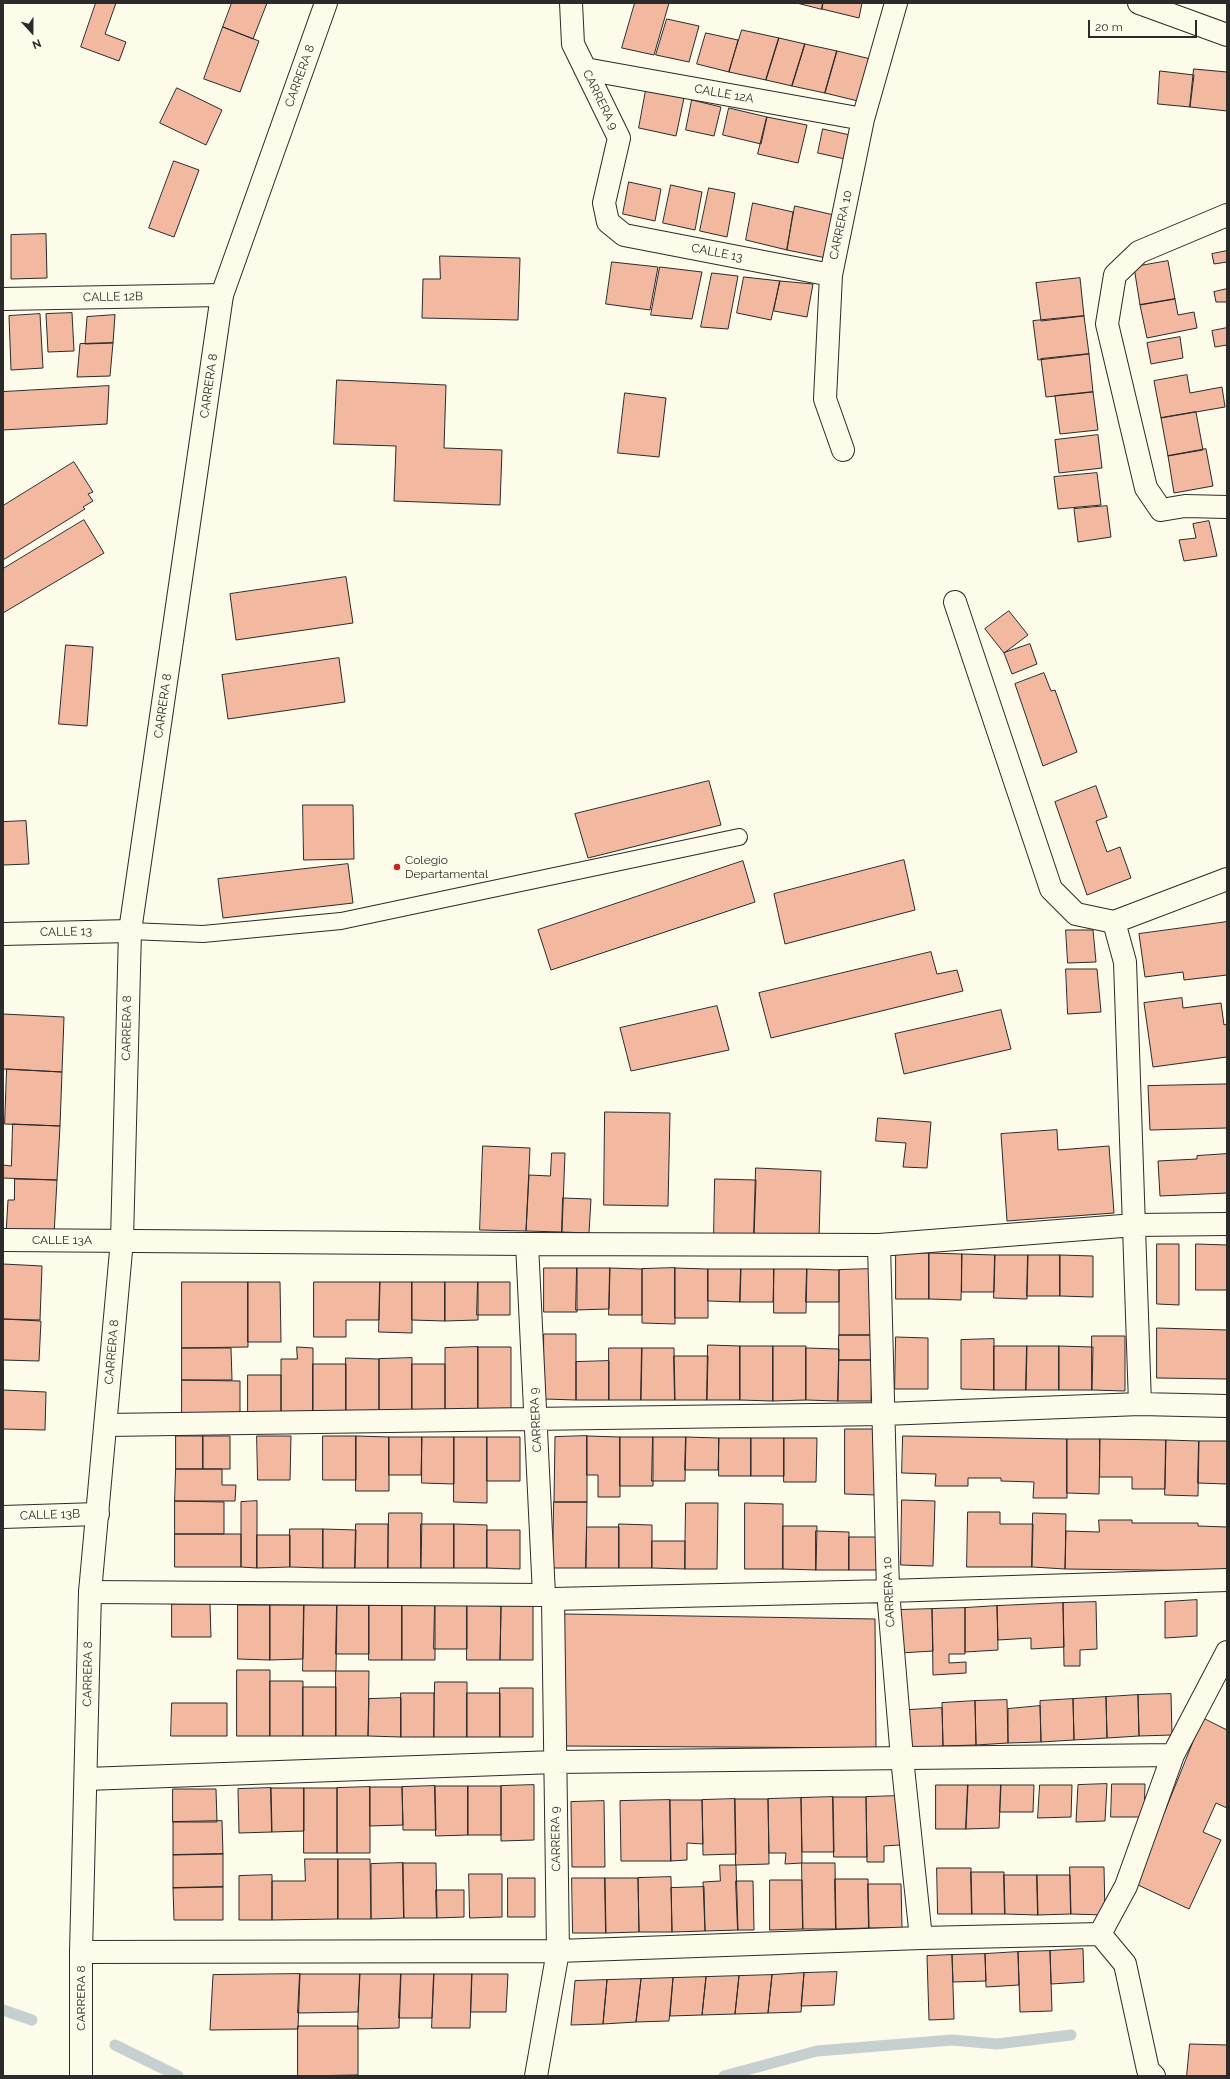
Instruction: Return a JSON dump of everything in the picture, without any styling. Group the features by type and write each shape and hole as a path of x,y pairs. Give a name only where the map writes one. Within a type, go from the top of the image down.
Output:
{"street":[{"name":"CARRERA 8","path":"81,2076 81,1952 90,1592 122,1240 130,931 222,295 326,3"},
{"name":"CARRERA 9","path":"571,3 573,44 619,138 604,203 608,222"},
{"name":"CARRERA 10","path":"843,450 825,399 831,275 863,119 896,3"},
{"path":"1139,3 1227,34"},
{"name":"CALLE 12A","path":"585,69 863,119"},
{"path":"1227,215 1139,252 1115,275 1107,324 1146,488 1161,510 1185,506 1227,507"},
{"name":"CALLE 13","path":"608,222 624,235 831,275"},
{"name":"CALLE 12B","path":"3,299 222,295"},
{"path":"955,602 1051,889 1076,914 1114,922 1227,879"},
{"path":"1114,922 1125,962 1140,1404"},
{"name":"CALLE 13","path":"3,934 130,931"},
{"name":"CALLE 13A","path":"3,1240 527,1244 879,1244 1135,1225 1227,1224"},
{"name":"CARRERA 9","path":"527,1244 548,1597 555,1762 558,1951 536,2076"},
{"name":"CARRERA 10","path":"879,1244 888,1591 902,1758 921,1938"},
{"path":"106,1425 884,1414 1140,1404 1227,1406"},
{"name":"CALLE 13B","path":"3,1517 98,1514"},
{"path":"90,1592 548,1597 888,1591 1227,1580"},
{"path":"1100,1934 1126,1886 1173,1755 1227,1652"},
{"path":"86,1779 555,1762 1173,1755"},
{"path":"81,1952 558,1951 921,1938 1100,1934"},
{"path":"1100,1934 1125,1964 1148,2070 1154,2076"}],"lane":[{"path":"130,931 202,934 341,921 739,837"}],"building":[{"path":"96,3 116,3 105,34 126,42 119,61 81,47"},
{"path":"232,3 267,3 253,39 223,27"},
{"path":"635,3 669,3 654,55 622,48"},
{"path":"797,3 823,3 822,9"},
{"path":"823,3 862,3 859,18 822,9"},
{"path":"667,19 699,26 689,62 656,55"},
{"path":"223,27 259,41 240,92 204,79"},
{"path":"742,30 779,38 766,80 729,72"},
{"path":"706,33 738,40 729,72 697,64"},
{"path":"779,38 805,44 792,86 766,80"},
{"path":"805,44 837,51 825,93 792,86"},
{"path":"837,51 875,60 862,102 825,93"},
{"path":"1194,69 1227,72 1227,111 1190,107"},
{"path":"1160,71 1194,75 1190,107 1158,104"},
{"path":"177,88 222,110 206,145 160,123"},
{"path":"646,90 684,98 676,136 639,128"},
{"path":"692,100 721,107 714,136 686,130"},
{"path":"729,108 767,117 761,144 723,135"},
{"path":"767,117 807,125 798,163 758,154"},
{"path":"823,129 850,135 845,159 818,153"},
{"path":"174,161 199,170 174,237 149,228"},
{"path":"629,182 661,189 655,221 623,214"},
{"path":"671,185 702,192 695,230 663,223"},
{"path":"709,188 735,193 727,237 700,231"},
{"path":"753,203 793,212 787,250 746,240"},
{"path":"795,206 834,215 826,258 787,250"},
{"path":"46,234 47,278 11,279 11,235"},
{"path":"1227,251 1227,262 1214,264 1212,254"},
{"path":"440,256 520,258 518,320 422,318 423,279 440,279"},
{"path":"1168,261 1175,299 1140,305 1134,267"},
{"path":"612,262 658,267 650,310 606,304"},
{"path":"660,267 702,272 692,319 651,315"},
{"path":"712,273 738,276 728,329 701,327"},
{"path":"744,277 780,281 771,320 737,313"},
{"path":"1080,278 1084,316 1041,321 1036,283"},
{"path":"780,281 813,284 807,317 774,311"},
{"path":"1227,289 1227,302 1216,302 1214,292"},
{"path":"1175,299 1178,315 1194,312 1197,328 1147,338 1140,305"},
{"path":"72,313 74,351 48,352 46,314"},
{"path":"40,314 43,368 11,370 9,316"},
{"path":"115,315 113,343 85,344 87,317"},
{"path":"1084,316 1089,354 1038,360 1033,321"},
{"path":"1227,328 1227,345 1215,347 1212,331"},
{"path":"1180,337 1183,358 1151,364 1147,343"},
{"path":"113,343 110,376 77,377 80,344"},
{"path":"1089,354 1093,392 1046,397 1041,359"},
{"path":"1187,375 1190,393 1222,387 1225,407 1161,418 1154,381"},
{"path":"337,380 446,385 444,448 502,450 500,505 394,501 396,446 334,444"},
{"path":"109,386 107,424 3,430 3,392"},
{"path":"1093,392 1098,430 1060,434 1055,396"},
{"path":"625,393 666,398 659,457 618,453"},
{"path":"1196,412 1203,450 1168,456 1161,418"},
{"path":"1098,435 1102,468 1059,473 1055,440"},
{"path":"1206,449 1213,486 1174,493 1168,456"},
{"path":"74,462 93,492 88,494 93,501 83,507 85,509 3,560 3,506"},
{"path":"1097,473 1101,505 1058,509 1054,477"},
{"path":"1107,506 1111,537 1078,542 1074,509"},
{"path":"84,520 104,553 3,613 3,569"},
{"path":"1209,521 1217,556 1184,561 1179,540 1196,538 1193,524"},
{"path":"346,577 353,623 236,640 230,594"},
{"path":"1009,611 1028,635 1004,653 985,629"},
{"path":"1030,644 1037,664 1012,674 1004,653"},
{"path":"66,645 93,647 87,726 59,724"},
{"path":"339,658 345,702 228,719 222,675"},
{"path":"1044,673 1051,691 1055,690 1077,752 1043,766 1015,684"},
{"path":"709,781 721,825 588,858 575,814"},
{"path":"1096,786 1107,817 1096,821 1107,852 1120,847 1131,878 1087,895 1055,802"},
{"path":"303,805 353,805 354,859 304,860"},
{"path":"26,821 29,864 3,865 3,822"},
{"path":"904,860 915,910 785,944 774,894"},
{"path":"743,861 755,902 551,970 538,930"},
{"path":"348,864 353,903 223,918 218,879"},
{"path":"1227,922 1227,975 1184,980 1183,972 1145,977 1139,934"},
{"path":"1066,930 1093,930 1096,962 1068,963"},
{"path":"931,952 937,974 957,970 963,991 771,1038 759,993"},
{"path":"1066,969 1097,969 1101,1012 1068,1014"},
{"path":"1182,998 1183,1008 1221,1003 1224,1025 1227,1024 1227,1057 1153,1067 1144,1003"},
{"path":"717,1006 729,1050 631,1071 620,1028"},
{"path":"1001,1010 1011,1049 904,1074 895,1034"},
{"path":"3,1014 64,1017 62,1072 3,1069"},
{"path":"7,1069 62,1072 60,1126 5,1124"},
{"path":"1227,1084 1227,1128 1150,1130 1148,1086"},
{"path":"605,1112 670,1113 668,1206 604,1205"},
{"path":"878,1118 931,1122 927,1168 903,1167 906,1143 876,1141"},
{"path":"13,1124 60,1126 57,1180 3,1178 3,1165 11,1166"},
{"path":"1057,1130 1058,1150 1109,1146 1114,1213 1007,1221 1001,1134"},
{"path":"483,1146 530,1148 526,1231 480,1230"},
{"path":"552,1153 565,1153 562,1232 526,1231 529,1175 550,1176"},
{"path":"1227,1154 1227,1193 1160,1196 1158,1161 1197,1159 1197,1156"},
{"path":"756,1168 821,1171 819,1238 754,1236"},
{"path":"15,1179 57,1180 54,1235 6,1234 8,1200 14,1200"},
{"path":"715,1179 756,1180 754,1236 714,1235"},
{"path":"563,1198 591,1199 589,1233 562,1232"},
{"path":"1157,1244 1179,1244 1179,1305 1157,1304"},
{"path":"1196,1244 1227,1245 1227,1290 1196,1290"},
{"path":"896,1253 929,1253 929,1299 896,1299"},
{"path":"929,1253 962,1254 961,1300 929,1299"},
{"path":"962,1254 995,1255 994,1292 962,1292"},
{"path":"995,1255 1028,1255 1027,1299 994,1298"},
{"path":"1028,1255 1060,1255 1060,1296 1027,1296"},
{"path":"1060,1255 1093,1256 1093,1297 1060,1296"},
{"path":"3,1264 42,1266 40,1320 3,1319"},
{"path":"544,1268 577,1268 577,1312 544,1312"},
{"path":"577,1268 610,1268 609,1309 576,1310"},
{"path":"610,1268 642,1269 642,1315 609,1315"},
{"path":"675,1268 708,1269 708,1318 675,1318"},
{"path":"675,1268 675,1324 642,1323 642,1269"},
{"path":"708,1269 741,1269 740,1302 708,1301"},
{"path":"741,1269 774,1269 773,1302 740,1302"},
{"path":"774,1269 807,1269 806,1313 774,1313"},
{"path":"807,1269 839,1270 839,1302 806,1302"},
{"path":"872,1269 871,1335 839,1335 839,1270"},
{"path":"182,1282 248,1282 248,1347 182,1348"},
{"path":"248,1282 280,1282 281,1342 248,1342"},
{"path":"314,1282 380,1282 379,1320 346,1320 346,1337 314,1337"},
{"path":"380,1282 412,1282 412,1333 379,1332"},
{"path":"412,1282 445,1282 445,1321 412,1320"},
{"path":"445,1282 478,1282 478,1320 445,1321"},
{"path":"478,1282 510,1282 510,1315 477,1315"},
{"path":"3,1319 41,1321 39,1361 3,1360"},
{"path":"1157,1328 1227,1330 1227,1379 1157,1378"},
{"path":"544,1334 576,1334 576,1400 544,1399"},
{"path":"839,1335 871,1335 872,1360 839,1360"},
{"path":"1092,1336 1125,1336 1125,1391 1092,1390"},
{"path":"896,1337 928,1338 928,1389 895,1389"},
{"path":"994,1339 994,1390 961,1389 961,1340"},
{"path":"708,1345 740,1346 740,1400 707,1400"},
{"path":"740,1346 773,1346 773,1401 740,1400"},
{"path":"773,1346 806,1346 806,1400 773,1401"},
{"path":"994,1346 1027,1346 1026,1390 994,1390"},
{"path":"1027,1346 1059,1346 1059,1390 1026,1390"},
{"path":"1059,1346 1093,1347 1092,1390 1059,1390"},
{"path":"297,1347 313,1348 313,1413 281,1413 281,1359 297,1359"},
{"path":"478,1347 478,1413 445,1413 445,1348"},
{"path":"478,1347 511,1347 511,1413 478,1413"},
{"path":"182,1348 231,1348 232,1380 182,1380"},
{"path":"609,1348 642,1348 641,1400 609,1400"},
{"path":"642,1348 674,1348 675,1400 641,1400"},
{"path":"806,1348 839,1349 838,1401 806,1400"},
{"path":"674,1356 708,1356 707,1400 675,1400"},
{"path":"346,1358 379,1359 379,1413 346,1413"},
{"path":"412,1358 412,1414 379,1413 379,1359"},
{"path":"839,1360 872,1360 871,1401 838,1401"},
{"path":"609,1361 609,1400 576,1400 576,1362"},
{"path":"313,1364 346,1364 346,1413 313,1413"},
{"path":"412,1364 445,1364 445,1413 412,1414"},
{"path":"248,1375 281,1375 281,1413 248,1414"},
{"path":"182,1380 240,1381 240,1413 182,1414"},
{"path":"3,1390 46,1392 45,1430 3,1429"},
{"path":"845,1429 878,1429 878,1495 845,1494"},
{"path":"176,1436 203,1436 203,1469 176,1469"},
{"path":"203,1436 230,1436 230,1469 203,1469"},
{"path":"257,1436 291,1436 290,1480 258,1480"},
{"path":"323,1436 356,1436 356,1480 323,1480"},
{"path":"356,1436 389,1437 389,1491 356,1491"},
{"path":"587,1436 620,1437 620,1497 598,1497 598,1475 587,1475"},
{"path":"587,1436 587,1502 554,1502 555,1437"},
{"path":"903,1436 1067,1439 1067,1498 1033,1498 1034,1482 1001,1481 1001,1478 968,1478 968,1486 935,1486 936,1474 902,1473"},
{"path":"389,1437 422,1437 421,1475 389,1475"},
{"path":"422,1437 454,1437 454,1484 422,1483"},
{"path":"454,1437 487,1437 487,1503 454,1502"},
{"path":"487,1437 520,1437 520,1481 487,1481"},
{"path":"620,1437 653,1437 653,1486 620,1486"},
{"path":"653,1437 686,1437 685,1481 652,1481"},
{"path":"686,1437 719,1438 718,1470 685,1470"},
{"path":"719,1438 751,1438 751,1476 719,1476"},
{"path":"751,1438 784,1438 784,1476 751,1476"},
{"path":"784,1438 817,1438 816,1482 784,1482"},
{"path":"1067,1439 1100,1439 1099,1494 1067,1493"},
{"path":"1100,1439 1166,1440 1165,1489 1132,1489 1132,1477 1100,1477"},
{"path":"1166,1440 1199,1441 1198,1496 1165,1495"},
{"path":"1199,1441 1227,1441 1227,1484 1198,1483"},
{"path":"176,1469 222,1469 222,1485 236,1485 235,1501 175,1501"},
{"path":"902,1500 935,1501 933,1566 901,1565"},
{"path":"175,1501 224,1502 224,1534 175,1534"},
{"path":"257,1501 257,1568 241,1567 241,1502"},
{"path":"554,1502 587,1502 586,1568 553,1568"},
{"path":"686,1503 718,1503 717,1569 685,1569"},
{"path":"745,1503 783,1504 783,1569 745,1569"},
{"path":"968,1512 1000,1512 1000,1524 1033,1524 1032,1567 967,1567"},
{"path":"389,1513 422,1513 421,1568 388,1568"},
{"path":"1033,1513 1066,1514 1065,1569 1032,1567"},
{"path":"1099,1520 1132,1520 1132,1523 1198,1523 1198,1526 1227,1527 1227,1571 1065,1569 1066,1531 1099,1532"},
{"path":"356,1524 388,1524 388,1568 355,1568"},
{"path":"421,1524 454,1524 454,1568 421,1568"},
{"path":"454,1524 487,1525 487,1568 454,1568"},
{"path":"619,1524 652,1525 652,1568 619,1568"},
{"path":"783,1526 817,1526 816,1570 783,1569"},
{"path":"587,1527 619,1527 619,1568 586,1568"},
{"path":"290,1529 323,1529 323,1568 290,1567"},
{"path":"323,1529 356,1530 355,1568 323,1568"},
{"path":"487,1530 520,1530 520,1569 487,1568"},
{"path":"816,1531 849,1532 849,1570 816,1570"},
{"path":"175,1534 241,1534 241,1567 175,1567"},
{"path":"257,1535 290,1535 290,1567 257,1568"},
{"path":"849,1537 882,1537 881,1570 849,1570"},
{"path":"652,1541 685,1541 685,1569 652,1568"},
{"path":"1197,1600 1197,1636 1165,1638 1165,1602"},
{"path":"1096,1602 1097,1649 1080,1650 1080,1666 1064,1666 1063,1603"},
{"path":"1063,1603 1064,1647 1031,1649 1031,1638 998,1640 997,1606"},
{"path":"172,1604 210,1604 211,1637 172,1637"},
{"path":"238,1605 270,1605 270,1660 238,1659"},
{"path":"270,1605 304,1605 303,1659 270,1660"},
{"path":"304,1605 337,1605 336,1671 303,1671"},
{"path":"337,1605 369,1605 369,1654 336,1654"},
{"path":"369,1605 402,1605 402,1660 369,1660"},
{"path":"402,1605 435,1605 435,1660 402,1660"},
{"path":"435,1605 467,1605 467,1649 434,1649"},
{"path":"467,1605 501,1606 500,1660 467,1660"},
{"path":"533,1605 533,1660 500,1660 501,1606"},
{"path":"997,1606 998,1650 965,1652 965,1608"},
{"path":"965,1608 965,1654 949,1654 949,1663 966,1662 966,1673 933,1675 932,1609"},
{"path":"932,1609 933,1651 900,1653 899,1610"},
{"path":"565,1614 875,1619 876,1748 563,1746"},
{"path":"237,1670 270,1670 270,1736 237,1736"},
{"path":"336,1671 369,1671 368,1736 336,1736"},
{"path":"270,1681 303,1681 303,1736 270,1736"},
{"path":"435,1682 467,1682 467,1737 434,1737"},
{"path":"303,1687 336,1687 336,1736 303,1736"},
{"path":"500,1688 533,1688 533,1737 500,1737"},
{"path":"401,1693 434,1693 434,1737 401,1737"},
{"path":"467,1693 500,1693 500,1737 467,1737"},
{"path":"1171,1694 1172,1735 1139,1736 1138,1695"},
{"path":"1138,1695 1139,1736 1107,1738 1106,1697"},
{"path":"1106,1697 1107,1738 1074,1740 1073,1699"},
{"path":"401,1698 401,1737 368,1736 369,1699"},
{"path":"1073,1699 1074,1740 1041,1742 1040,1701"},
{"path":"1007,1700 1008,1743 976,1745 975,1701"},
{"path":"975,1701 976,1745 943,1746 942,1703"},
{"path":"172,1703 227,1703 227,1736 171,1736"},
{"path":"1040,1706 1041,1742 1008,1743 1008,1709"},
{"path":"942,1708 943,1746 910,1749 909,1710"},
{"path":"1203,1718 1227,1730 1227,1808 1216,1803 1203,1832 1221,1840 1189,1909 1136,1884"},
{"path":"1107,1784 1105,1821 1076,1822 1078,1785"},
{"path":"1112,1784 1145,1784 1144,1817 1111,1817"},
{"path":"534,1785 534,1840 501,1841 501,1786"},
{"path":"936,1785 968,1785 966,1829 936,1829"},
{"path":"968,1785 1001,1785 999,1828 966,1829"},
{"path":"1001,1785 1034,1785 1033,1812 1000,1812"},
{"path":"1040,1785 1072,1785 1071,1817 1038,1818"},
{"path":"435,1786 436,1830 403,1830 402,1787"},
{"path":"435,1786 468,1786 468,1835 436,1836"},
{"path":"468,1786 501,1786 501,1835 468,1835"},
{"path":"370,1787 370,1853 337,1853 337,1788"},
{"path":"370,1787 402,1787 403,1825 370,1826"},
{"path":"271,1788 272,1832 239,1833 238,1789"},
{"path":"271,1788 304,1788 304,1831 272,1832"},
{"path":"304,1788 337,1788 337,1853 304,1853"},
{"path":"173,1789 216,1789 217,1822 173,1822"},
{"path":"899,1796 900,1845 884,1846 884,1862 867,1862 866,1797"},
{"path":"833,1797 866,1797 867,1857 834,1857"},
{"path":"833,1797 834,1852 802,1852 801,1798"},
{"path":"801,1798 802,1863 785,1864 786,1853 769,1853 768,1799"},
{"path":"735,1799 768,1799 769,1864 736,1865"},
{"path":"735,1799 736,1854 703,1855 702,1800"},
{"path":"670,1800 702,1800 703,1844 687,1843 687,1860 671,1861"},
{"path":"670,1800 671,1861 621,1861 620,1801"},
{"path":"604,1801 605,1867 572,1867 571,1802"},
{"path":"222,1821 223,1854 173,1855 173,1822"},
{"path":"223,1854 223,1887 173,1888 173,1855"},
{"path":"305,1859 338,1859 338,1919 272,1920 272,1881 305,1881"},
{"path":"338,1859 370,1859 371,1919 338,1919"},
{"path":"403,1863 436,1863 437,1918 404,1918"},
{"path":"403,1863 404,1918 371,1919 371,1864"},
{"path":"802,1863 835,1863 836,1929 803,1929"},
{"path":"720,1865 736,1865 738,1930 705,1931 703,1882 720,1881"},
{"path":"1070,1867 1104,1867 1105,1915 1071,1914"},
{"path":"937,1868 971,1868 972,1914 938,1914"},
{"path":"971,1872 1004,1872 1005,1914 972,1914"},
{"path":"469,1874 502,1874 502,1917 470,1918"},
{"path":"272,1875 272,1920 239,1920 239,1876"},
{"path":"1004,1875 1037,1875 1038,1915 1005,1914"},
{"path":"1037,1875 1070,1875 1071,1914 1038,1915"},
{"path":"671,1877 672,1932 639,1932 638,1878"},
{"path":"508,1878 535,1878 535,1917 508,1917"},
{"path":"572,1878 605,1878 606,1933 573,1933"},
{"path":"605,1878 638,1878 639,1932 606,1933"},
{"path":"835,1879 868,1879 869,1928 836,1929"},
{"path":"770,1880 802,1880 803,1929 770,1930"},
{"path":"736,1881 753,1881 754,1930 738,1930"},
{"path":"868,1884 901,1884 902,1928 869,1928"},
{"path":"223,1887 223,1920 174,1920 173,1888"},
{"path":"704,1887 705,1931 672,1932 671,1888"},
{"path":"436,1890 464,1890 464,1917 437,1918"},
{"path":"1083,1949 1084,1982 1051,1984 1050,1951"},
{"path":"1050,1951 1052,2011 1020,2012 1018,1952"},
{"path":"1018,1952 1019,1985 986,1987 985,1954"},
{"path":"985,1954 986,1981 953,1982 952,1955"},
{"path":"952,1955 954,2019 929,2020 927,1956"},
{"path":"837,1972 834,2005 801,2006 804,1973"},
{"path":"804,1973 801,2012 768,2013 772,1975"},
{"path":"300,1974 360,1974 358,2012 298,2013"},
{"path":"300,1974 298,2029 210,2030 213,1975"},
{"path":"360,1974 401,1974 399,2028 358,2029"},
{"path":"401,1974 434,1974 432,2018 399,2018"},
{"path":"434,1974 472,1974 470,2028 432,2028"},
{"path":"472,1974 508,1974 506,2012 471,2012"},
{"path":"772,1975 768,2013 735,2014 739,1976"},
{"path":"739,1976 735,2014 702,2015 706,1977"},
{"path":"706,1977 702,2015 670,2016 673,1978"},
{"path":"673,1978 669,2021 636,2022 641,1979"},
{"path":"641,1979 636,2022 603,2024 607,1980"},
{"path":"607,1980 603,2024 571,2025 575,1981"},
{"path":"298,2026 358,2026 358,2075 298,2076"},
{"path":"1190,2044 1227,2045 1227,2076 1187,2076"}],"waterway":[{"path":"3,2010 32,2020"},
{"path":"724,2076 817,2051 952,2040 997,2044 1071,2035"},
{"path":"115,2045 178,2076"}],"place":[{"name":"Colegio Departamental","path":"397,867"}]}
